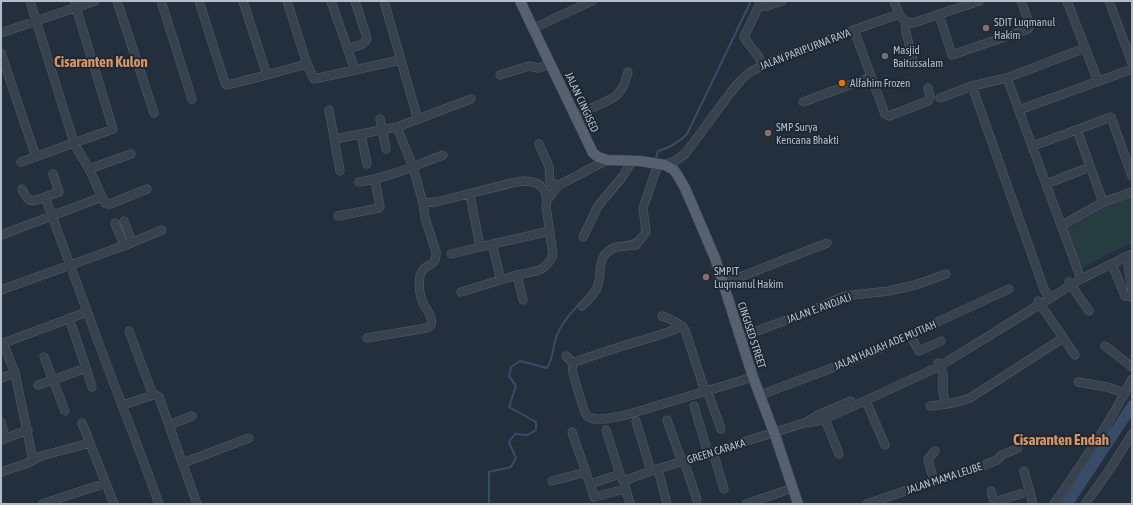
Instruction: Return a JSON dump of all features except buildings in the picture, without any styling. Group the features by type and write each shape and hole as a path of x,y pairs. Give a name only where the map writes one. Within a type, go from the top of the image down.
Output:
{"main road":[{"name":"JALAN CINGISED","path":"520,1 593,153 598,157 607,160"},
{"path":"607,160 640,161 658,164"},
{"name":"CINGISED STREET","path":"658,164 674,170 685,188 715,258 722,284 753,377 798,504"}],"street":[{"path":"30,1 74,142 105,203 107,204 147,189"},
{"path":"1,33 36,22 75,4 95,1"},
{"path":"118,1 154,113"},
{"path":"161,1 192,99"},
{"path":"199,1 225,83 227,85 307,64"},
{"path":"243,1 267,75"},
{"path":"287,1 312,77 316,79 400,60"},
{"path":"331,1 355,70"},
{"path":"347,48 364,44 367,41 355,1"},
{"path":"384,1 418,120"},
{"path":"534,28 592,1"},
{"path":"763,65 744,37 759,4 773,4 782,1"},
{"path":"894,1 902,19 913,23 979,1"},
{"path":"939,14 952,54 1028,29 1030,25 1021,1"},
{"path":"1067,1 1098,81"},
{"path":"1109,1 1132,63"},
{"path":"21,162 113,128 75,4"},
{"name":"JALAN PARIPURNA RAYA","path":"658,164 676,161 685,154 741,80 750,72 763,65 899,14"},
{"path":"905,21 906,32 914,64"},
{"path":"854,30 887,116 928,101 930,98 928,88"},
{"path":"940,98 972,86 1007,78 1085,48"},
{"path":"1,53 36,157"},
{"path":"500,75 529,66 538,68 551,64"},
{"path":"1019,110 1132,70"},
{"path":"575,116 617,95 624,86 628,72"},
{"path":"803,102 871,77"},
{"path":"1007,78 1080,277"},
{"path":"972,86 1044,289 1048,296"},
{"path":"335,139 397,127 471,99"},
{"path":"329,110 340,171"},
{"path":"1033,146 1111,118 1132,176"},
{"path":"380,119 386,149"},
{"path":"367,338 427,328 431,325 432,321 432,317 420,297 420,274 423,269 435,261 436,252 413,167 397,127"},
{"path":"1077,130 1103,202"},
{"path":"361,134 367,164"},
{"path":"539,144 549,167 550,181 559,185"},
{"path":"89,169 131,154"},
{"path":"359,182 375,180 443,155"},
{"path":"544,189 559,185 607,160"},
{"path":"583,237 598,206 623,176 632,161"},
{"path":"582,306 597,288 601,261 606,254 616,247 636,245 645,233 646,227 643,208 658,164"},
{"path":"1046,184 1090,167"},
{"path":"22,189 26,198 32,202 59,192 53,174"},
{"path":"338,216 378,208 380,206 375,180"},
{"path":"423,203 436,202 524,181 538,184 544,189 548,200"},
{"path":"461,292 516,275 543,269 550,263 553,255 546,206 548,200 559,185"},
{"path":"1061,226 1103,202 1132,192"},
{"path":"470,194 480,246"},
{"path":"45,197 159,504"},
{"path":"1,235 102,197"},
{"path":"124,221 132,242"},
{"path":"115,223 124,246"},
{"path":"1,290 124,246 162,230"},
{"path":"451,254 480,246 550,231"},
{"path":"722,284 827,243"},
{"path":"492,244 501,280"},
{"path":"822,417 939,364 1048,296 1132,249"},
{"path":"1080,277 1130,255 1132,292"},
{"path":"1112,264 1125,296 1132,297"},
{"name":"JALAN E. ANDJALI","path":"740,337 801,315 842,297 889,291 915,285 946,274"},
{"path":"516,275 523,300"},
{"path":"1070,283 1089,311"},
{"name":"JALAN HAJJAH ADE MUTIAH","path":"760,395 848,362 1009,289"},
{"path":"1039,302 1062,338 1075,354"},
{"path":"33,460 15,372 2,343 87,312"},
{"path":"662,316 682,326 685,330 721,429"},
{"path":"69,318 92,388"},
{"path":"682,326 575,362 569,359 587,416 594,419 604,419 626,415 753,377"},
{"path":"129,331 153,395"},
{"path":"910,335 919,351 941,341"},
{"path":"930,406 960,402 970,398 1062,338"},
{"path":"1105,346 1132,367"},
{"path":"44,357 65,411"},
{"path":"939,364 943,373 943,393 946,404"},
{"path":"38,385 86,368"},
{"path":"1,378 15,372"},
{"path":"1054,504 1105,427 1132,379"},
{"path":"1078,382 1107,387 1125,393"},
{"path":"822,417 866,401 881,391"},
{"path":"123,405 153,395 159,397 197,504"},
{"path":"866,401 885,445"},
{"path":"694,406 724,489"},
{"path":"169,425 192,416"},
{"path":"822,417 839,454"},
{"name":"GREEN CARAKA","path":"623,482 654,470 822,417"},
{"path":"636,420 667,504"},
{"path":"667,420 697,500"},
{"path":"1,422 3,439 28,430"},
{"path":"82,423 114,504"},
{"path":"606,430 630,504"},
{"path":"572,432 595,501 623,482"},
{"path":"1085,504 1110,469 1132,434"},
{"path":"183,463 249,438"},
{"path":"1,472 56,452 90,443"},
{"name":"JALAN MAMA LEUBE","path":"867,504 983,466 1018,448"},
{"path":"934,481 928,460 935,451"},
{"path":"1024,470 1033,504"},
{"path":"552,481 586,472"},
{"path":"590,484 623,482"},
{"path":"42,504 106,483"},
{"path":"746,504 793,488"},
{"path":"991,491 995,503 1030,491"}],"green space":[{"path":"1132,197 1132,243 1081,269 1067,229 1105,206"}],"waterway":[{"path":"655,160 658,151 674,145 687,134 751,1"},
{"path":"603,253 614,244 628,242 637,238"},
{"path":"489,504 489,472 511,467 516,458 509,442 515,434 528,435 536,430 536,422 509,407 516,386 509,376 511,367 520,361 547,368 551,360 558,333 563,324 579,304"},
{"path":"1067,504 1132,406"}],"place":[{"name":"SDIT Luqmanul Hakim","path":"986,28"},
{"name":"Masjid Baitussalam","path":"885,56"},
{"name":"Alfahim Frozen","path":"842,83"},
{"name":"SMP Surya Kencana Bhakti","path":"768,133"},
{"name":"SMPIT Luqmanul Hakim","path":"706,277"}],"district":[{"name":"Cisaranten Kulon","path":"101,61"},
{"name":"Cisaranten Endah","path":"1061,439"}]}
